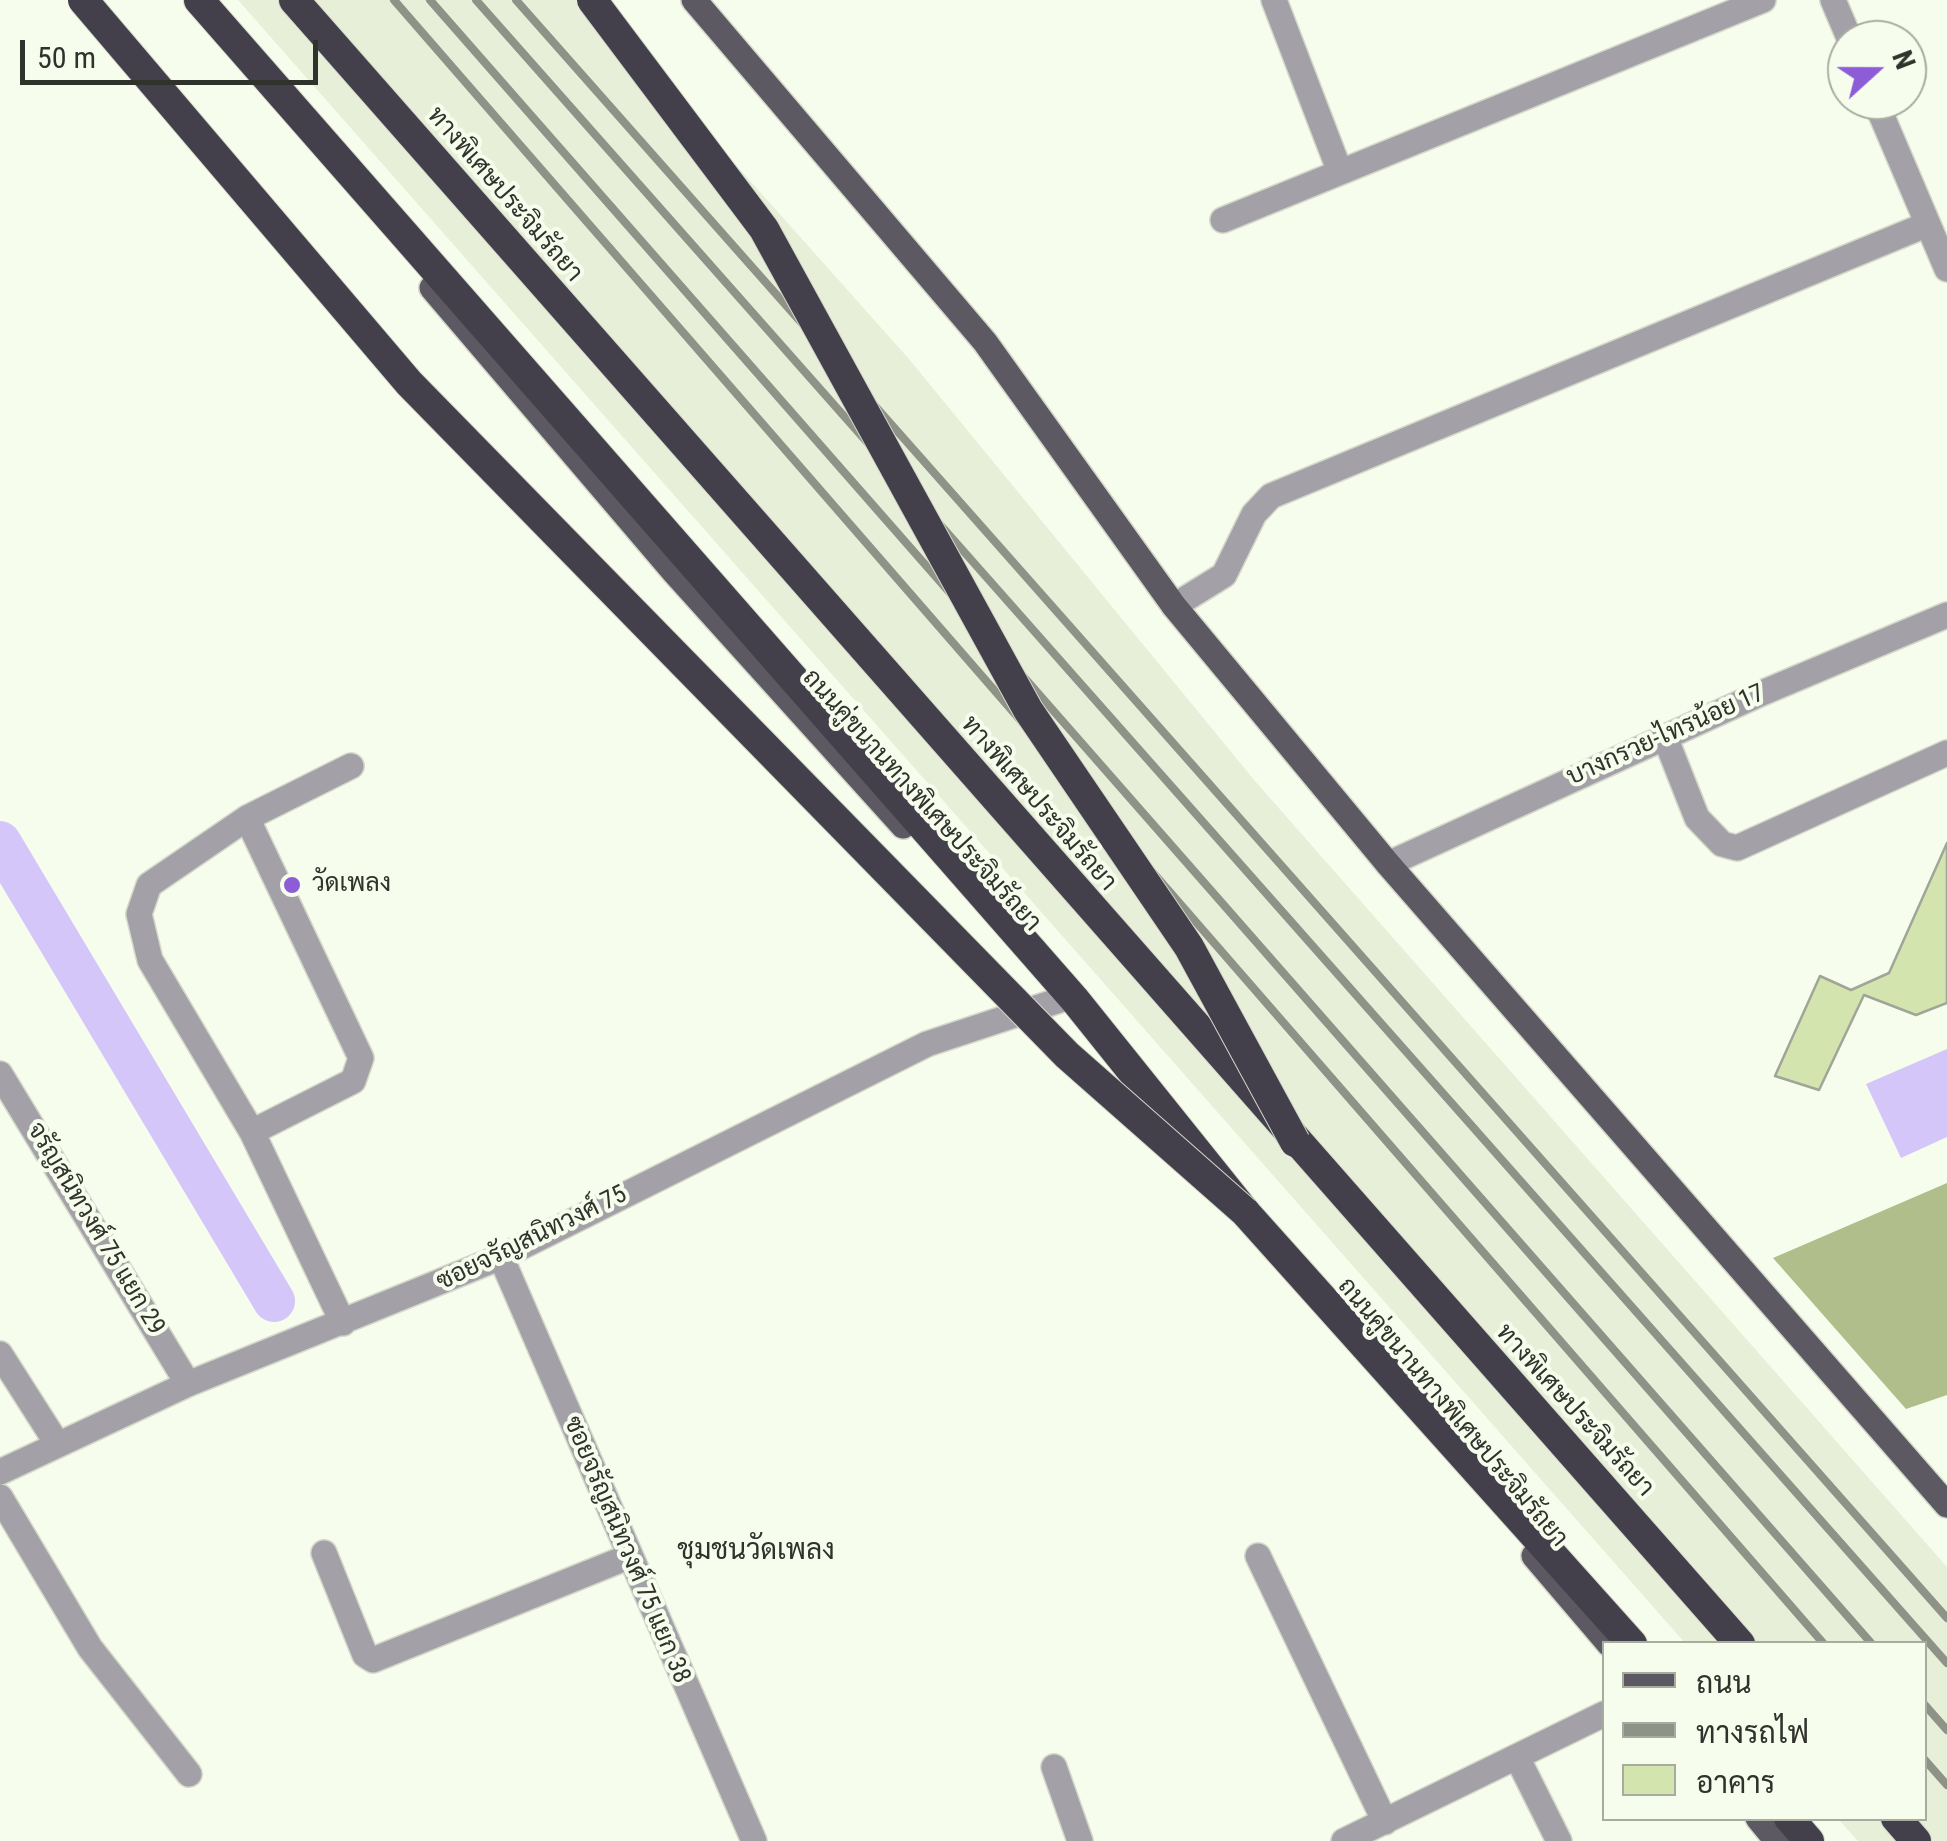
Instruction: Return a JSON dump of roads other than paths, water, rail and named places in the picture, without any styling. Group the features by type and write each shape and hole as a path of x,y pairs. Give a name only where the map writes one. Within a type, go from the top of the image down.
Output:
{"highway":[{"path":"83,0 409,383 1067,1056 1244,1212"},
{"path":"199,0 1075,1000 1244,1212 1629,1641"},
{"name":"ทางพิเศษประจิมรัถยา","path":"294,0 1737,1641"},
{"path":"592,0 764,229 1028,710 1190,947 1295,1142"},
{"path":"1792,1821 1809,1841"},
{"path":"1899,1821 1916,1841"}],"main road":[{"name":"ถนนคู่ขนานทางพิเศษประจิมรัถยา","path":"186,0 674,572 1060,1000 1606,1641"},
{"path":"694,0 985,342 1174,606 1388,864 1947,1505"},
{"path":"1760,1821 1777,1841"}],"street":[{"path":"1274,0 1340,172"},
{"path":"1222,220 1763,0"},
{"path":"1884,120 1947,269"},
{"path":"1174,606 1224,575 1254,514 1271,496 1928,224"},
{"name":"บางกรวย-ไทรน้อย 17","path":"1388,864 1665,737 1947,615"},
{"path":"1665,737 1697,818 1722,844 1738,848 1947,754"},
{"path":"343,1323 252,1132 150,960 139,914 149,885 247,818 352,766"},
{"path":"247,818 361,1058 353,1081 252,1132"},
{"name":"ซอยจรัญสนิทวงศ์ 75","path":"0,1472 188,1384 501,1257 927,1044 1060,1000"},
{"name":"จรัญสนิทวงศ์ 75 แยก 29","path":"0,1074 188,1384"},
{"name":"ซอยจรัญสนิทวงศ์ 75 แยก 38","path":"501,1257 754,1841"},
{"path":"0,1354 58,1445"},
{"path":"0,1496 90,1648 189,1774"},
{"path":"324,1553 365,1655 373,1660 628,1557"},
{"path":"1258,1556 1385,1822"},
{"path":"1344,1841 1602,1715"},
{"path":"1518,1759 1560,1841"},
{"path":"1054,1767 1080,1841"}],"waterway":[{"path":"0,842 274,1301"}],"railway":[{"path":"394,0 1821,1641"},
{"path":"430,0 1869,1641"},
{"path":"476,0 1947,1663"},
{"path":"516,0 1947,1618"},
{"path":"1927,1707 1947,1730"},
{"path":"1927,1762 1947,1785"}],"place":[{"name":"วัดเพลง","path":"292,885"}],"district":[{"name":"ชุมชนวัดเพลง","path":"756,1552"}]}
